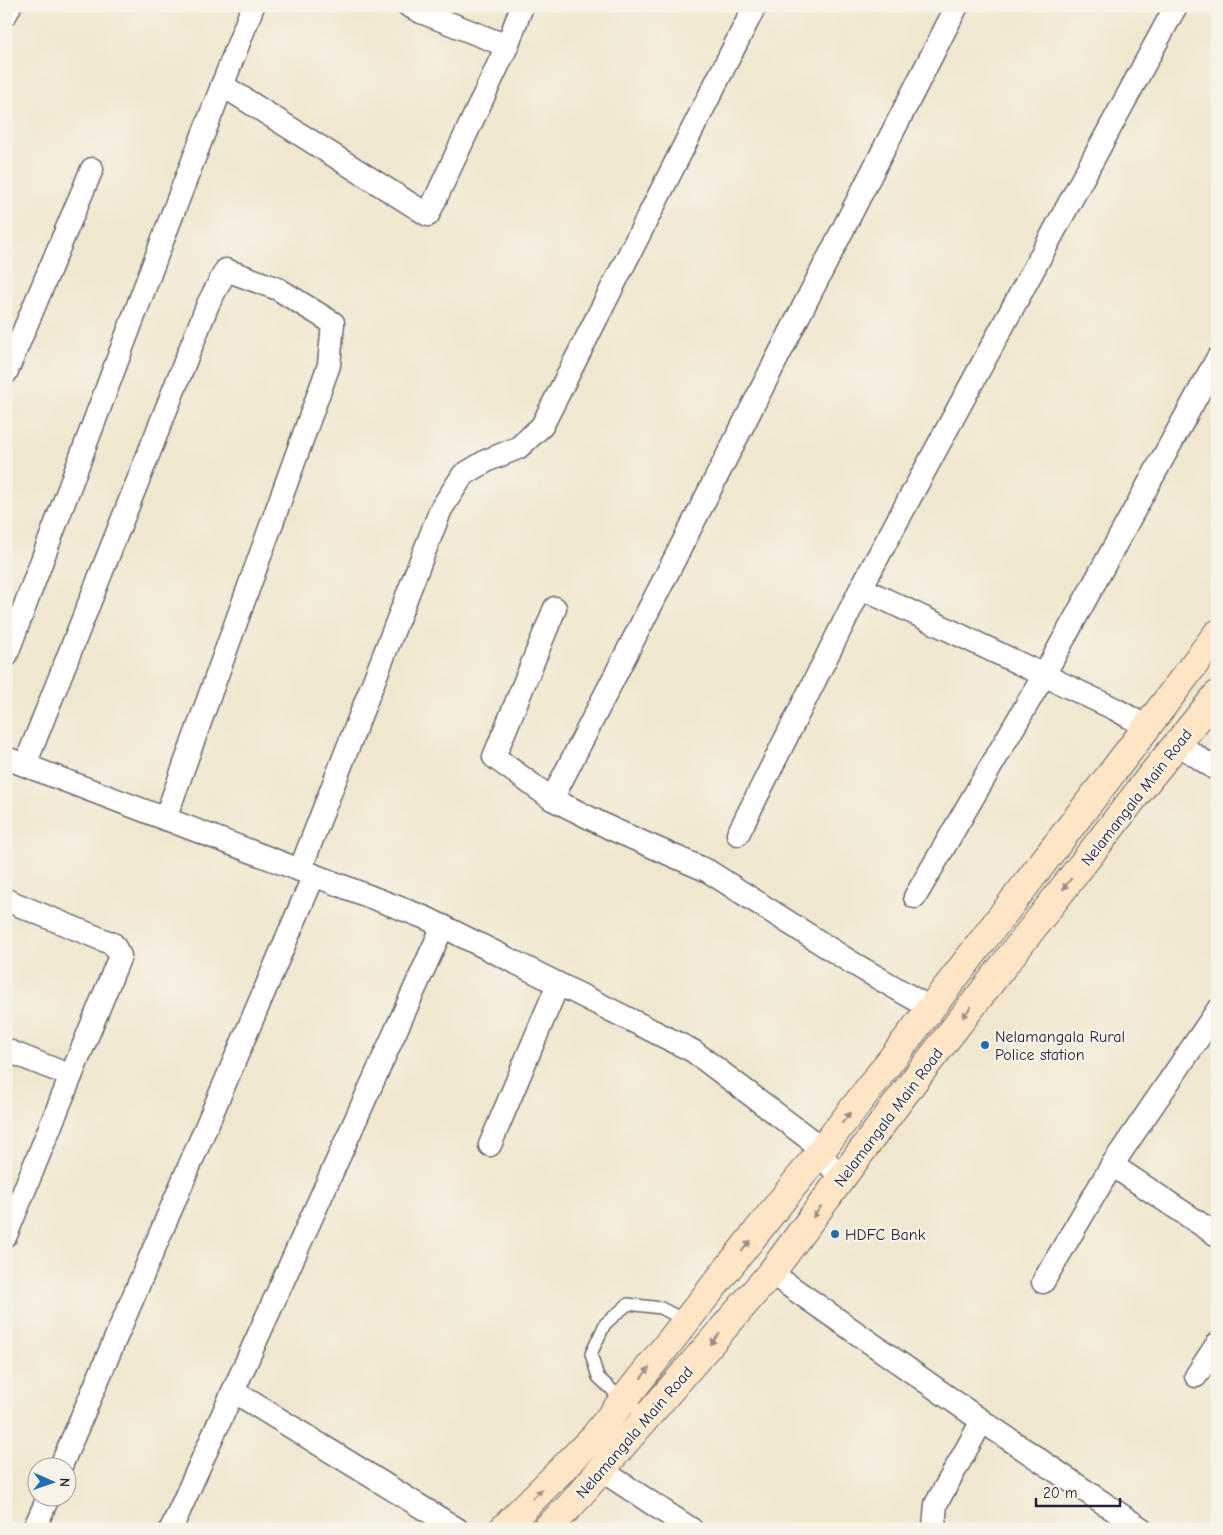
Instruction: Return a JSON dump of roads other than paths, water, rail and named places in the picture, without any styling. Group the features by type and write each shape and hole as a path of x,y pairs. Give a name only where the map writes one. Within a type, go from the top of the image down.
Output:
{"main road":[{"path":"503,1529 596,1436 820,1152 1217,634"},
{"name":"Nelamangala Main Road","path":"546,1529 570,1506 771,1273 916,1078 1217,695"}],"street":[{"path":"6,14 10,6"},
{"path":"6,656 253,6"},
{"path":"409,6 507,46"},
{"path":"222,85 428,215 507,46 522,6"},
{"path":"64,1458 307,872 441,509 463,475 488,460 518,448 542,426 755,6"},
{"path":"552,799 957,6"},
{"path":"738,834 861,588 1176,6"},
{"path":"6,374 92,169"},
{"path":"165,819 329,365 333,323 278,289 226,270 205,313 16,762 165,819 307,872 426,918 693,1051 808,1138 841,1179"},
{"path":"915,897 1044,674 1217,359"},
{"path":"861,588 1044,674 1147,727"},
{"path":"555,608 494,757 552,799 612,829 708,870 849,961 930,1008"},
{"path":"1178,743 1217,770"},
{"path":"6,900 114,944 120,956 7,1231"},
{"path":"171,1529 443,926"},
{"path":"490,1145 558,984"},
{"path":"1043,1282 1112,1165 1217,1011"},
{"path":"6,1050 72,1076"},
{"path":"1112,1165 1217,1235"},
{"path":"771,1273 982,1421 1142,1529"},
{"path":"1196,1376 1217,1344"},
{"path":"233,1391 456,1529"},
{"path":"936,1529 934,1527 936,1504 982,1421"},
{"path":"601,1470 691,1529"},
{"path":"34,1529 43,1508"}],"lane":[{"path":"648,1417 624,1400 598,1377 591,1354 605,1324 628,1304 661,1308 686,1321"}],"place":[{"name":"Nelamangala Rural Police station","path":"985,1045"},
{"name":"HDFC Bank","path":"835,1234"}]}
